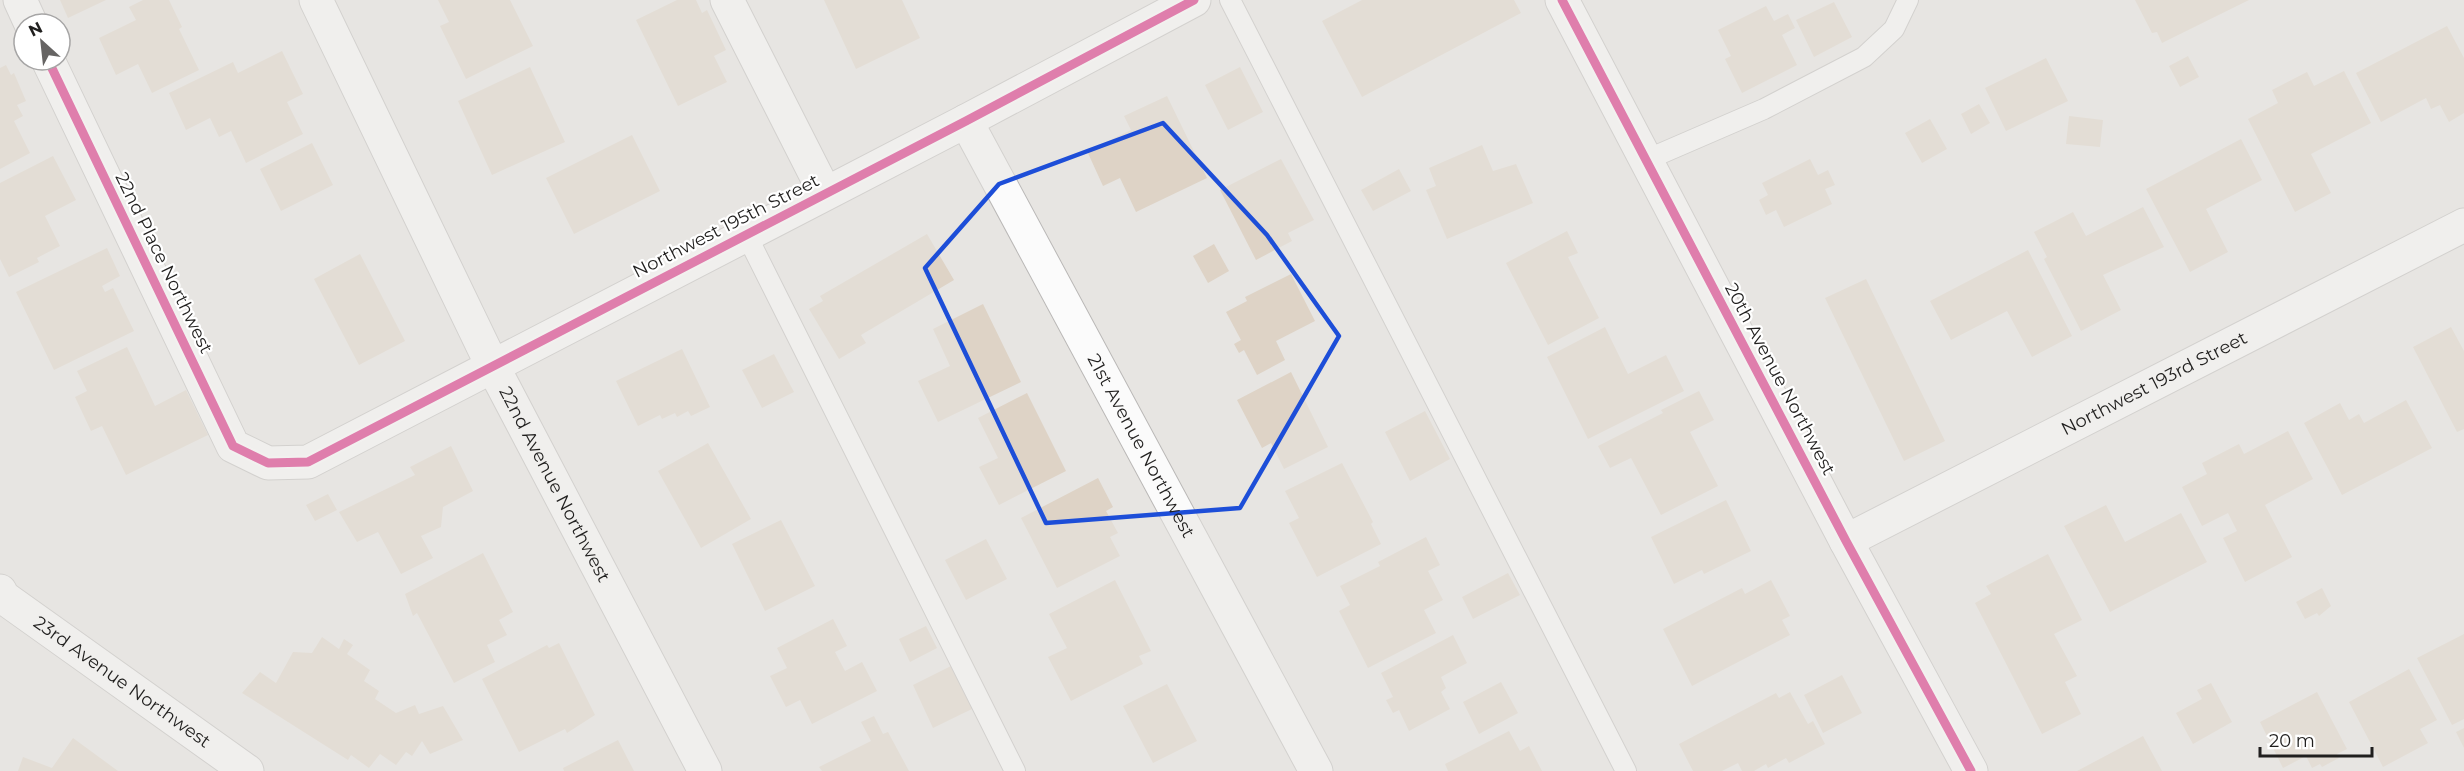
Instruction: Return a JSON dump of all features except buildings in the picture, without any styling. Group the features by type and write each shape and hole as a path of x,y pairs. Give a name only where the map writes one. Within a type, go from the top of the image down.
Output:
{"street":[{"name":"22nd Avenue Northwest","path":"316,0 492,365 705,771"},
{"path":"727,0 825,193"},
{"name":"Northwest 195th Street","path":"268,463 308,462 966,121 1194,0"},
{"name":"20th Avenue Northwest","path":"1562,0 1846,541 1971,771"},
{"name":"22nd Place Northwest","path":"54,72 233,446 268,463"},
{"name":"21st Avenue Northwest","path":"966,121 1316,771"},
{"name":"Northwest 193rd Street","path":"1846,541 2464,225"},
{"name":"23rd Avenue Northwest","path":"1,598 247,771"}],"lane":[{"path":"1230,0 1626,771"},
{"path":"1646,160 1764,109 1864,57 1894,28 1908,0"},
{"path":"746,234 1015,771"}],"highlighted area":[{"path":"1163,123 1267,235 1339,336 1240,508 1046,523 925,268 999,184"}],"cycle path":[{"path":"54,72 233,446 268,463 308,462 966,121 1194,0"},
{"path":"1562,0 1846,541 1971,771"}]}
